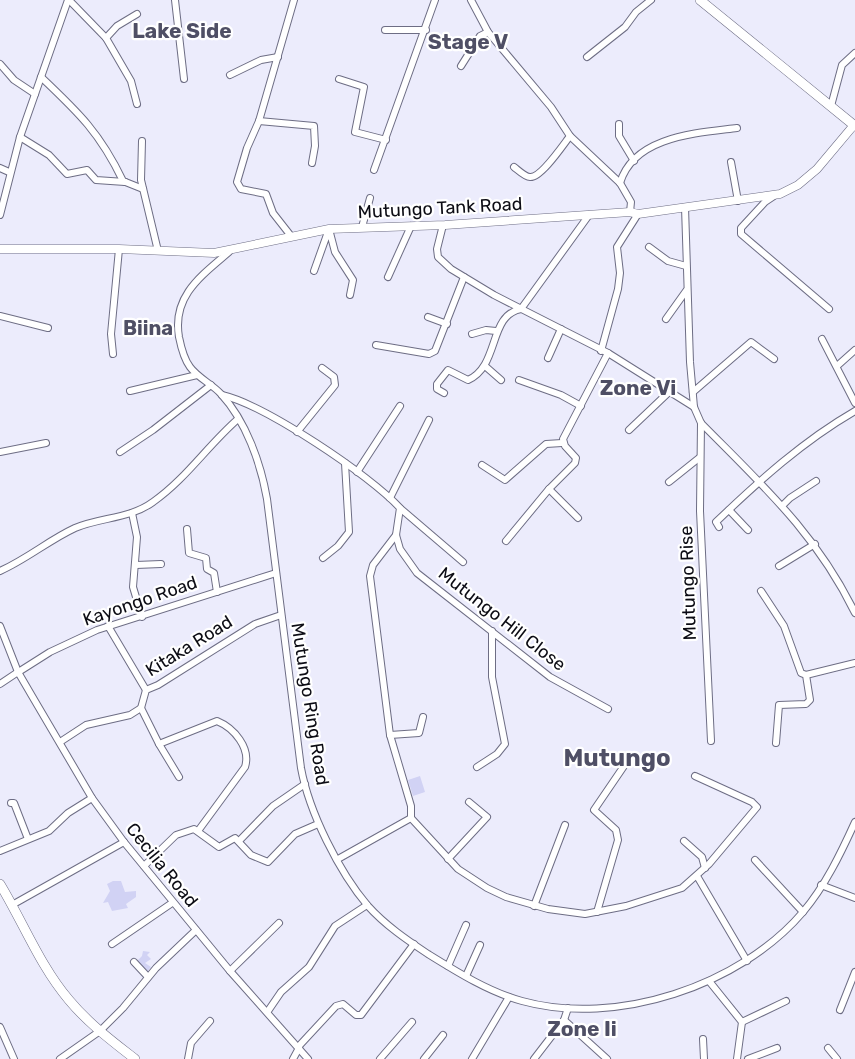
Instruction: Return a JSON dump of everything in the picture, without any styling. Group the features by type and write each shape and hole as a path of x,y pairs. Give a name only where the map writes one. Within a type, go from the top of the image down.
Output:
{"main road":[{"path":"700,0 855,126"},
{"path":"0,886 56,983 69,1001 100,1031 135,1059"}],"street":[{"path":"0,215 9,172 20,137 68,0 106,38 132,81 137,104"},
{"path":"175,0 184,79"},
{"path":"291,236 273,213 266,194 237,186 247,148 259,121 294,0"},
{"path":"374,170 435,0"},
{"path":"471,0 488,32 551,107 570,136 620,183 631,202 634,213 617,248 620,273 604,352 582,406 562,443"},
{"path":"587,57 625,27 636,12 651,0"},
{"path":"106,38 117,26 137,14"},
{"path":"385,30 426,30"},
{"path":"460,66 480,36 488,32"},
{"path":"831,106 842,65 855,53"},
{"path":"230,75 261,60 278,57"},
{"path":"0,64 14,80 35,94"},
{"path":"41,77 93,129 105,144 125,182"},
{"path":"339,79 364,87 355,132 386,140"},
{"path":"259,121 314,126 315,146 312,163"},
{"path":"619,124 619,136 634,160"},
{"name":"Mutungo Tank Road","path":"0,249 229,252 329,229 362,226 443,225 634,213 774,196 798,185 817,170 855,126"},
{"path":"620,183 634,160 652,145 737,128"},
{"path":"514,167 528,177 533,176 542,171 570,136"},
{"path":"20,137 49,155 67,174 87,170 96,180 125,182 143,189"},
{"path":"142,141 143,189 158,251"},
{"path":"731,162 738,201"},
{"path":"0,168 9,172"},
{"path":"774,196 748,219 741,228 741,234 829,309"},
{"path":"362,226 370,198"},
{"path":"685,207 686,291 694,407 701,423 782,506 815,544 834,571 855,613"},
{"path":"444,393 437,388 436,384 444,372 448,370 468,380 475,377 485,366 492,354 496,332 514,310 521,309 589,215"},
{"path":"443,225 437,249 438,257 464,277 604,352 694,407"},
{"path":"388,277 401,242 411,226"},
{"path":"314,271 329,229"},
{"path":"329,229 335,252 354,280 350,296"},
{"path":"649,247 668,261 686,266"},
{"path":"113,354 111,334 119,249"},
{"path":"229,252 188,288 177,321 184,358 197,375 222,395 238,399 297,432 357,472 463,562"},
{"path":"376,345 429,354 435,351 464,277"},
{"path":"666,319 686,291"},
{"path":"0,316 48,328"},
{"path":"428,317 447,324"},
{"path":"548,358 561,329"},
{"path":"472,334 486,330 496,332"},
{"path":"822,339 855,403"},
{"path":"693,392 751,342 774,359"},
{"path":"837,366 855,350"},
{"path":"485,366 501,381"},
{"path":"297,432 334,385 334,376 322,368"},
{"path":"130,391 197,375"},
{"path":"519,380 561,395 582,406"},
{"path":"120,452 153,430 211,385"},
{"path":"629,430 669,392"},
{"name":"Mutungo Ring Road","path":"222,395 238,419 252,447 264,486 305,784 318,824 368,905 390,927 414,944 448,966 509,997 568,1008 636,1002 710,981 747,961 803,912 821,885 854,824"},
{"path":"357,472 400,406"},
{"path":"719,527 716,522 793,452 855,411"},
{"path":"0,571 79,527 132,513 154,502 197,463 214,440 238,419"},
{"path":"390,498 429,420"},
{"name":"Mutungo Rise","path":"701,423 699,458 711,741"},
{"path":"0,452 46,443"},
{"path":"482,465 505,480 546,444 562,443 574,454 575,463 549,489 506,541"},
{"path":"669,482 699,458"},
{"path":"323,558 338,546 349,532 345,464"},
{"path":"782,506 816,481"},
{"path":"549,489 578,518"},
{"path":"400,508 396,535 373,565 370,576 390,735 411,806 411,819 458,869 487,888 534,906 573,914 597,912 671,892 697,876 757,807 752,802 695,776"},
{"path":"729,510 748,530"},
{"path":"132,513 137,537 133,587 142,617"},
{"path":"187,529 189,553 206,558 207,569 214,575 217,592"},
{"name":"Mutungo Hill Close","path":"396,535 400,549 417,573 550,677 608,709"},
{"path":"779,566 815,544"},
{"path":"136,565 161,564"},
{"name":"Kayongo Road","path":"0,684 62,646 108,627 276,573"},
{"path":"761,591 784,626 801,673 806,675 855,663"},
{"name":"Kitaka Road","path":"141,708 146,690 158,685 255,624 281,615"},
{"path":"0,626 19,672"},
{"path":"108,627 146,690"},
{"path":"477,766 497,754 505,744 492,677 492,631"},
{"name":"Cecilia Road","path":"19,672 92,798 124,842 172,903 308,1059"},
{"path":"776,743 779,705 809,704 806,675"},
{"path":"60,742 86,725 130,715 141,708 179,777"},
{"path":"390,735 419,733 423,717"},
{"path":"159,744 217,721 244,746 247,759 245,767 198,831"},
{"path":"597,912 618,840 616,830 594,810 624,766"},
{"path":"239,841 273,806 297,787 305,784"},
{"path":"0,851 49,831 68,813 92,798"},
{"path":"448,859 487,818 469,801"},
{"path":"11,803 14,803 28,839"},
{"path":"338,859 411,819"},
{"path":"144,866 176,835 189,830 198,831 219,847 235,838 252,855 267,862 295,834 318,824"},
{"path":"534,906 566,825"},
{"path":"684,841 702,857 705,868"},
{"path":"12,905 124,842"},
{"path":"754,860 803,912"},
{"path":"697,876 747,961"},
{"path":"821,885 855,898"},
{"path":"112,944 172,903"},
{"path":"268,1011 281,992 309,967 335,926 368,905"},
{"path":"230,970 279,923"},
{"path":"448,966 466,925"},
{"path":"60,1059 100,1031 123,1008 148,977 196,930"},
{"path":"293,1059 299,1047 336,1006 343,1004 356,1016 362,1015 414,944"},
{"path":"466,975 480,945"},
{"path":"134,962 148,977"},
{"path":"840,1010 855,972"},
{"path":"710,981 742,1022 737,1059"},
{"path":"472,1059 509,997"},
{"path":"742,1022 786,1001"},
{"path":"534,1059 564,1020 568,1008"},
{"path":"564,1020 607,1059"},
{"path":"188,1059 191,1043 210,1021"},
{"path":"380,1059 412,1022"},
{"path":"0,1027 14,1059"},
{"path":"424,1059 443,1035"},
{"path":"703,1039 704,1059"},
{"path":"748,1059 777,1048"},
{"path":"828,1048 837,1059"}],"shaded area":[{"path":"420,776 425,792 413,796 408,780"},
{"path":"121,881 125,892 136,891 136,897 126,904 128,908 112,911 108,902 103,903 110,891 107,884"},
{"path":"143,951 150,952 147,955 151,959 145,963 151,967 146,973 136,962 142,956"}],"district":[{"name":"Lake Side","path":"182,30"},
{"name":"Stage V","path":"468,41"},
{"name":"Biina","path":"148,328"},
{"name":"Zone Vi","path":"638,387"},
{"name":"Mutungo","path":"617,758"},
{"name":"Zone Ii","path":"582,1028"}]}
